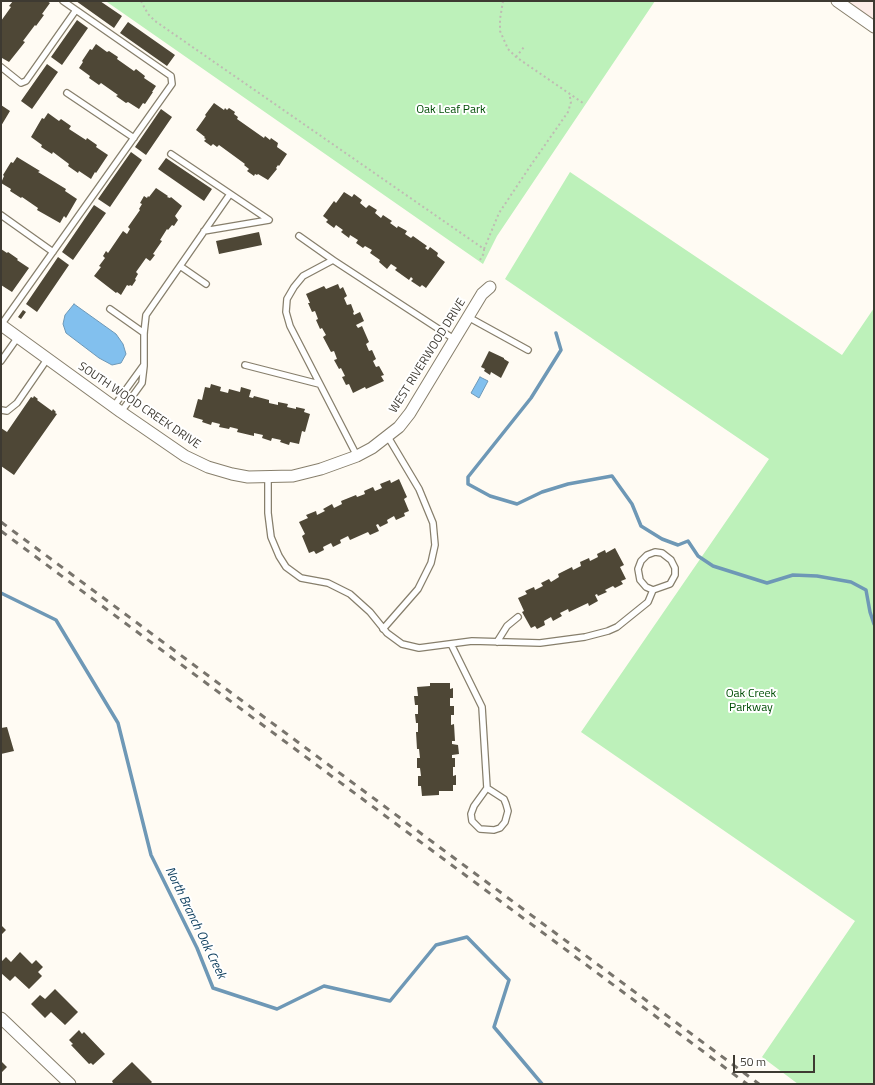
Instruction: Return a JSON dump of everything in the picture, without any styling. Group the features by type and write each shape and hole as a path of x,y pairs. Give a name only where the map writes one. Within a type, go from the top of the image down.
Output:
{"street":[{"path":"837,1 874,27"},
{"name":"WEST RIVERWOOD DRIVE","path":"321,469 357,456 372,448 399,427 410,413 482,294 490,287"},
{"name":"SOUTH WOOD CREEK DRIVE","path":"1,325 185,456 208,467 248,477 293,476 321,469"},
{"path":"1,1018 70,1084"}],"lane":[{"path":"1,325 172,84 171,76 63,1"},
{"path":"1,67 21,83 26,81 76,10"},
{"path":"67,93 134,138"},
{"path":"171,154 269,220 204,231"},
{"path":"118,409 142,383 146,315 230,194"},
{"path":"1,215 53,252"},
{"path":"299,236 454,339"},
{"path":"333,260 303,276 287,299 286,312 290,326 357,456"},
{"path":"180,266 206,284"},
{"path":"110,309 144,333"},
{"path":"468,317 528,350"},
{"path":"1,361 18,337"},
{"path":"1,410 7,411 17,403 48,358"},
{"path":"245,364 319,384"},
{"path":"118,409 144,366"},
{"path":"384,629 418,589 431,563 435,545 432,523 419,489 388,437"},
{"path":"268,477 268,513 271,537 279,556 286,567 301,578 328,583 350,594 370,612 387,633 402,644 419,648 472,641 540,643 585,637 608,631 617,627 648,602 653,590 670,584 675,575 675,568 671,560 662,552 655,552 647,555 641,561 638,569 640,580 646,587 653,590"},
{"path":"497,642 507,626 518,617"},
{"path":"450,644 482,707 487,788 474,806 471,814 472,821 480,829 494,830 500,828 508,811 504,799 487,788"}],"path":[{"path":"141,1 148,14 155,21 484,250"},
{"path":"503,1 500,31 508,49 516,57 583,103"},
{"path":"516,57 524,46"},
{"path":"480,260 499,214 530,165 568,112 571,102 569,93"}],"shaded area":[{"path":"845,1 874,1 874,22"}],"green space":[{"name":"Oak Leaf Park","path":"107,1 655,1 497,236 483,264"},
{"name":"Oak Creek Parkway","path":"570,172 842,355 874,308 874,1084 798,1084 762,1057 855,921 581,732 769,459 505,279"}],"water":[{"path":"74,304 116,334 123,344 126,354 121,363 112,365 99,358 66,333 63,324 65,315"},
{"path":"480,377 488,381 479,398 471,393"}],"building":[{"path":"13,1 47,1 50,3 42,14 44,15 23,41 25,42 9,62 2,58 1,60 1,21 11,7 9,6"},
{"path":"76,1 100,1 122,16 114,28"},
{"path":"77,20 88,28 62,65 51,57"},
{"path":"128,22 175,55 167,66 120,33"},
{"path":"96,44 107,52 109,51 118,57 117,59 134,71 136,69 145,76 144,78 156,86 145,104 143,103 139,109 128,102 126,103 116,96 118,95 101,83 99,85 79,68 90,49 92,50"},
{"path":"47,64 58,72 32,109 21,101"},
{"path":"214,103 224,110 225,108 227,110 229,108 235,112 234,114 238,117 237,119 264,138 265,136 270,140 271,138 278,143 277,147 287,154 268,180 258,174 255,174 254,176 247,171 249,169 244,165 245,164 219,145 217,147 213,144 211,146 204,141 206,139 204,138 205,137 196,130"},
{"path":"1,105 10,111 1,126"},
{"path":"161,109 172,117 146,155 135,147"},
{"path":"48,113 59,121 61,119 71,126 69,129 86,140 87,138 97,145 96,147 108,155 91,179 68,166 69,164 53,152 52,154 41,147 42,145 31,137 42,118 44,119"},
{"path":"131,152 142,160 110,207 98,199"},
{"path":"17,157 66,189 65,191 77,199 66,218 64,216 60,223 37,210 38,208 10,191 11,189 1,183 4,176 3,175 11,162 13,163"},
{"path":"166,158 212,189 204,201 158,169"},
{"path":"156,188 182,206 175,216 178,220 174,226 172,225 168,230 167,229 160,240 162,241 153,254 155,255 151,260 150,261 146,258 136,272 138,274 132,286 127,285 121,295 117,292 116,293 94,276 101,267 99,266 105,258 103,256 106,251 108,253 123,231 127,234 130,229 128,227 140,210 139,209 142,204 140,203 144,196 147,198 148,196 149,197"},
{"path":"344,192 352,197 354,194 362,200 360,203 366,208 369,205 377,210 375,213 381,218 383,215 392,221 390,223 397,228 398,226 407,231 405,234 411,238 413,236 427,246 425,248 428,250 430,247 438,253 437,256 445,262 426,288 422,285 420,287 411,281 413,279 411,277 409,280 395,270 397,268 391,264 387,269 379,262 380,260 370,253 372,250 365,246 363,248 356,243 358,240 350,235 349,238 341,232 343,230 336,225 334,228 326,222 328,220 323,216 334,201 336,203"},
{"path":"94,205 106,213 73,260 62,252"},
{"path":"259,232 262,245 219,254 216,241"},
{"path":"1,249 7,253 8,252 29,268 12,292 1,285"},
{"path":"58,257 69,265 37,312 26,304"},
{"path":"338,284 340,289 343,287 347,296 344,298 347,305 351,304 354,315 360,312 364,321 356,325 358,328 362,326 369,342 366,344 369,351 372,350 376,359 373,361 376,367 379,366 384,375 381,376 384,381 366,389 365,387 353,393 349,384 346,385 342,377 345,376 341,368 339,369 334,360 337,359 334,351 331,352 323,337 326,335 322,328 320,329 316,320 318,319 315,311 312,312 306,294 324,286 326,289"},
{"path":"23,310 26,312 21,319 18,317"},
{"path":"489,351 509,362 501,378 491,372 490,375 481,367"},
{"path":"211,384 221,387 220,391 228,393 229,389 240,392 241,387 251,390 249,397 253,398 254,396 269,400 269,403 278,405 278,402 288,404 287,407 305,409 304,412 310,414 305,432 302,431 299,444 290,442 289,445 280,442 281,440 272,438 271,441 262,438 263,435 254,433 254,436 237,432 238,429 219,427 220,424 212,422 211,425 202,422 203,420 193,417 198,399 202,400 205,387 210,388"},
{"path":"34,396 52,411 53,409 57,414 14,475 1,466 1,428 7,432 31,397 33,398"},
{"path":"399,479 407,497 404,499 409,511 404,513 405,516 396,520 394,516 387,520 388,523 380,527 378,524 376,525 379,531 370,535 368,532 350,540 348,536 340,540 341,543 333,547 331,543 323,547 324,550 316,554 314,551 309,553 302,536 305,534 299,522 308,518 306,515 316,511 317,515 325,511 323,509 332,504 334,508 342,504 341,501 356,495 357,497 365,494 364,491 373,487 375,491 382,488 380,484 390,480 391,483"},
{"path":"615,548 624,565 620,567 626,579 621,581 623,584 615,588 613,586 605,590 607,592 598,596 597,594 595,595 598,601 589,606 588,603 569,612 568,609 560,613 562,616 553,621 551,617 544,621 545,625 537,629 535,626 531,628 522,612 524,611 518,598 527,594 525,591 534,587 535,590 543,586 541,583 549,579 551,582 559,577 558,574 572,567 573,570 581,566 580,562 589,558 590,561 598,557 597,554 605,550 606,553"},
{"path":"430,683 450,683 450,689 453,688 453,698 450,698 450,706 454,706 454,715 451,715 451,725 454,724 455,741 452,741 452,744 458,745 459,754 452,755 452,758 455,758 453,776 456,775 456,785 453,785 453,791 439,791 439,795 422,796 421,786 418,786 418,776 421,776 420,768 417,768 417,758 420,758 419,749 417,749 416,732 418,732 418,723 416,723 415,714 418,714 418,705 415,705 414,696 418,696 417,687 430,686"},
{"path":"7,727 14,751 1,754 1,728"},
{"path":"1,925 6,930 1,935"},
{"path":"20,952 32,964 36,960 43,967 38,972 42,976 29,989 15,976 10,981 1,973 1,962 6,957 11,962"},
{"path":"55,989 78,1012 65,1025 51,1012 45,1018 31,1004 40,995 45,999"},
{"path":"79,1030 82,1034 84,1032 105,1054 93,1065 91,1063 89,1064 71,1045 73,1044 69,1040"},
{"path":"1,1061 7,1067 1,1073"},
{"path":"132,1062 152,1082 150,1084 111,1084 113,1083 112,1081"}],"waterway":[{"path":"556,333 561,350 531,398 468,477 468,484 490,496 517,504 542,492 568,484 612,476 632,504 641,526 662,539 678,545 688,541 698,556 713,566 767,583 793,575 817,576 851,582 866,590 874,624"},
{"name":"North Branch Oak Creek","path":"1,593 56,620 118,723 151,855 197,948 213,988 277,1009 324,986 390,1001 436,945 467,937 509,980 494,1027 542,1084"}],"railway":[{"path":"1,522 759,1084"},
{"path":"1,531 747,1084"}]}
